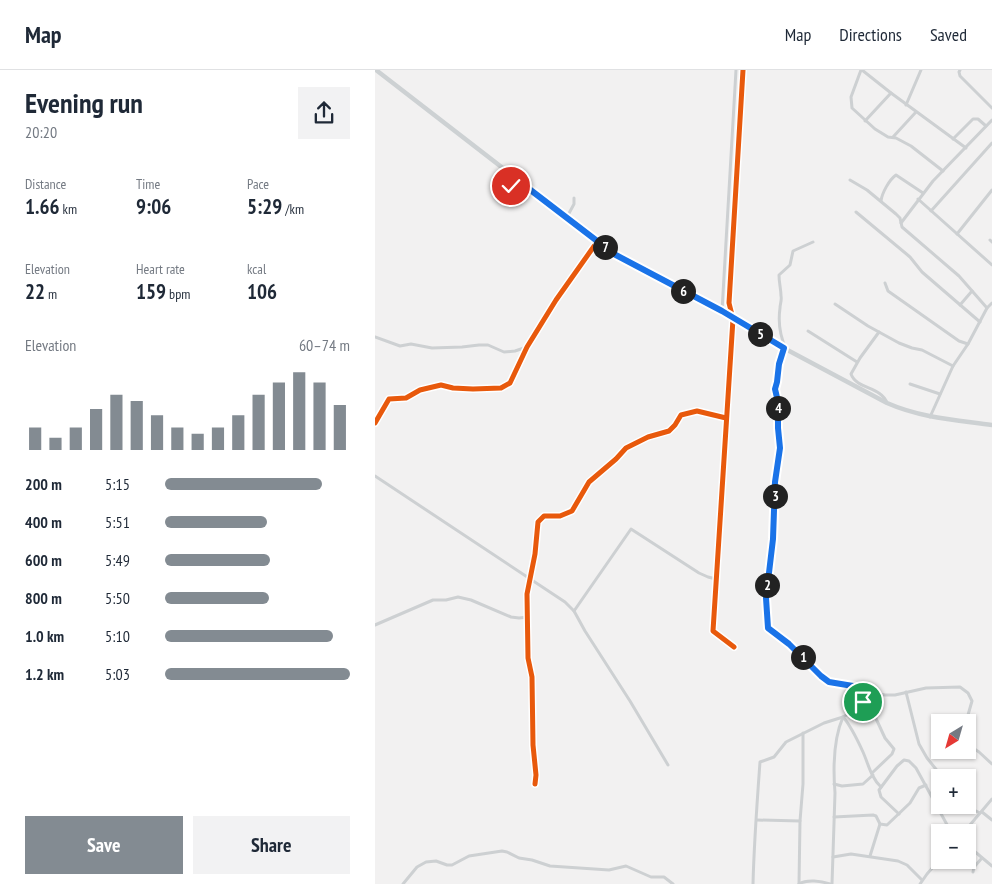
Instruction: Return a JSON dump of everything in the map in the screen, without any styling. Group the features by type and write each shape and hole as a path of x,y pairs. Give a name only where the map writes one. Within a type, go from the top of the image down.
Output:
{"main road":[{"path":"376,70 597,242 625,261 722,311 785,348 887,403 903,410 930,417 992,425"}],"street":[{"path":"722,311 736,70"},
{"path":"733,647 713,631 733,319 729,303 743,70"},
{"path":"943,171 911,146 896,138 885,136 856,112 850,103 861,70 965,148"},
{"path":"906,105 921,70"},
{"path":"960,70 960,76 992,108"},
{"path":"865,121 891,93"},
{"path":"893,137 916,112"},
{"path":"953,139 973,120 977,119 987,126"},
{"path":"901,224 918,200 943,171 992,120"},
{"path":"931,210 992,143"},
{"path":"881,202 882,194 896,175 923,194"},
{"path":"850,180 867,190 896,214 901,224 959,276 987,308"},
{"path":"498,186 524,185"},
{"path":"957,234 992,190"},
{"path":"567,218 574,204 574,198"},
{"path":"918,200 992,265"},
{"path":"855,212 910,257 922,272 980,322"},
{"path":"375,423 389,400 406,398 420,390 441,385 473,389 503,387 510,383 527,347 597,242"},
{"path":"813,242 793,252 790,265 779,275 782,297 780,310 782,340 785,348 779,364 775,389 778,402 780,448 775,482 773,539 766,598 768,628 789,644 829,682 862,686 868,693 885,738 894,749 892,754 863,784 836,786"},
{"path":"723,275 731,276"},
{"path":"885,283 888,290 959,341 968,344"},
{"path":"960,305 972,291"},
{"path":"930,417 953,366 968,344 987,308 992,303"},
{"path":"835,304 879,332 906,346 922,350 953,366"},
{"path":"808,330 857,362"},
{"path":"879,332 851,372 853,378 865,387 881,394 887,403"},
{"path":"375,337 400,346 411,344 432,348 487,345 504,352 527,347"},
{"path":"778,344 782,340"},
{"path":"910,384 940,394"},
{"path":"535,784 532,677 528,658 527,594 535,554 537,522 544,516 560,516 572,511 589,482 626,448 648,437 669,431 681,415 697,411 726,418"},
{"path":"375,476 452,526 529,580 565,602 574,610 668,765"},
{"path":"574,610 631,529 699,572 717,579"},
{"path":"375,625 433,600 446,600 458,597 471,600 511,617 528,617"},
{"path":"868,693 895,695 926,688 960,688 968,693 971,701 968,714"},
{"path":"905,692 919,744 936,769"},
{"path":"753,884 760,762 774,756 786,742 824,723 843,717 860,706 868,693"},
{"path":"843,717 881,787"},
{"path":"803,733 799,884 809,881 832,883 836,786 834,758 837,731 843,717"},
{"path":"976,750 992,764"},
{"path":"899,814 881,797 879,790 897,766 904,760 909,761 916,768 931,795"},
{"path":"880,824 887,825 909,803 919,788 926,785"},
{"path":"971,824 992,799"},
{"path":"976,811 992,820"},
{"path":"834,816 873,814 876,816 880,824 870,856"},
{"path":"757,820 800,821"},
{"path":"403,884 417,867 426,862 436,861 452,865 469,856 502,851 519,858 560,868 609,870 626,866 651,878 664,877 673,884"},
{"path":"976,851 992,866"},
{"path":"833,857 847,854 870,856 903,863 923,880"},
{"path":"973,872 974,867 982,858"},
{"path":"920,884 932,869"}],"cycle path":[{"path":"734,647 713,631 733,319 729,303 743,70"},
{"path":"375,423 389,399 406,398 420,390 441,385 473,389 501,388 510,383 527,347 556,300 597,242"},
{"path":"535,784 532,677 528,658 527,594 535,554 538,522 544,516 560,516 572,511 589,482 626,448 648,437 669,431 681,415 697,411 726,418"}],"route":[{"path":"511,186 524,185 597,242 625,261 722,311 784,348 775,389 778,402 780,448 775,482 773,539 766,598 768,628 789,644 829,682 865,688 868,693 863,702"}]}
